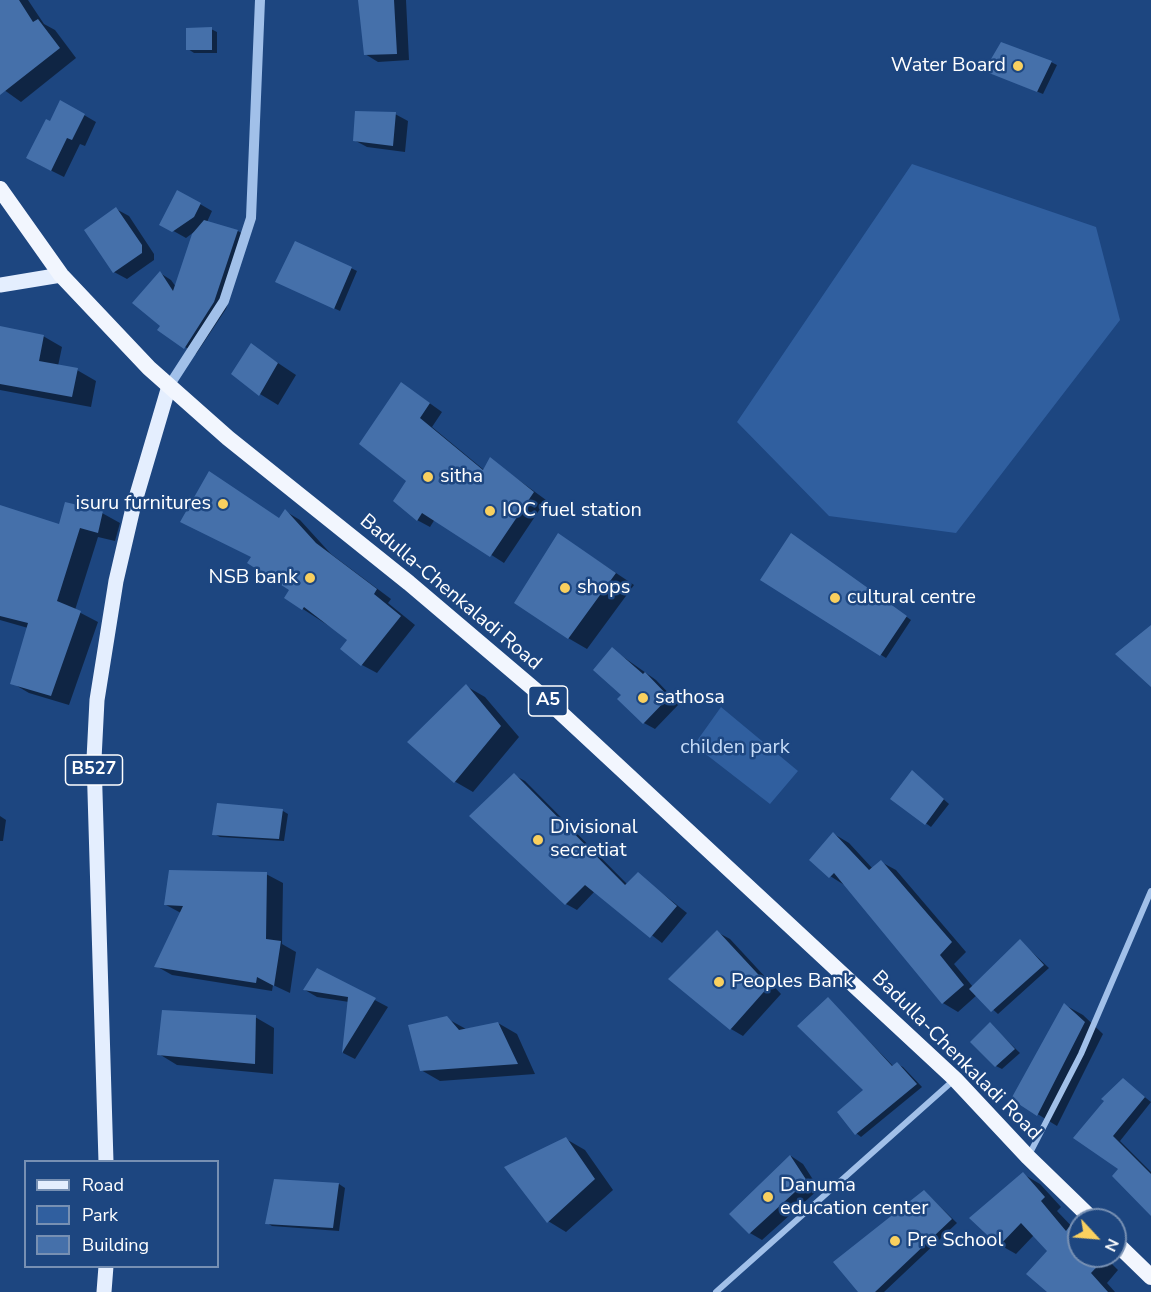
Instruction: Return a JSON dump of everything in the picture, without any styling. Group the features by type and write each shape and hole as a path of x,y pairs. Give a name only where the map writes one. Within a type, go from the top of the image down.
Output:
{"highway":[{"name":"Badulla-Chenkaladi Road","path":"0,189 61,275 120,339 228,438 409,583 548,701 955,1079 1028,1157 1081,1208"},
{"path":"1127,1254 1151,1277"}],"main road":[{"path":"0,285 61,275"},
{"name":"B527","path":"106,1160 94,759 97,700 116,581 133,508 170,386"},
{"path":"104,1292 106,1268"}],"street":[{"path":"170,386 224,300 251,218 260,0"},
{"path":"1028,1157 1081,1054 1151,891"},
{"path":"716,1292 955,1079"}],"green space":[{"path":"912,164 1096,227 1120,320 956,533 829,516 737,422"},
{"name":"childen park","path":"721,707 798,771 770,804 694,745"}],"building":[{"path":"0,0 19,0 33,22 38,19 60,48 0,95"},
{"path":"358,0 394,0 397,54 364,55"},
{"path":"212,27 212,50 186,50 186,28"},
{"name":"Water Board","path":"1001,42 1052,61 1037,92 984,71"},
{"path":"60,100 85,114 72,140 67,138 51,171 26,158 46,119 50,121"},
{"path":"355,111 396,112 393,146 353,141"},
{"path":"177,190 201,203 194,217 172,232 159,225"},
{"path":"116,207 142,245 142,253 113,273 84,230"},
{"path":"204,220 238,230 214,302 184,349 157,330 160,326 132,303 160,271 173,291 192,234"},
{"path":"295,241 352,267 334,309 275,282"},
{"path":"0,326 44,335 39,361 78,368 72,397 0,384"},
{"path":"251,343 278,363 259,396 231,374"},
{"path":"401,382 430,403 420,418 483,470 490,457 534,492 490,557 422,513 417,521 393,501 406,481 359,444"},
{"path":"209,471 279,518 285,509 316,543 377,589 374,594 401,616 361,666 340,649 347,640 304,607 302,610 284,598 289,590 247,563 251,557 180,522"},
{"path":"65,502 103,511 98,533 80,528 57,601 81,611 51,696 10,684 28,623 0,616 0,505 59,524"},
{"name":"shops","path":"558,533 616,573 568,639 514,603"},
{"name":"cultural centre","path":"791,533 907,616 880,656 760,580"},
{"path":"1151,625 1151,687 1115,654"},
{"path":"612,647 643,674 645,672 669,697 643,724 617,699 621,695 593,670"},
{"path":"466,684 501,726 454,783 407,742"},
{"path":"912,770 944,799 925,825 890,799"},
{"name":"Divisional secretiat","path":"514,773 625,885 638,872 677,906 650,938 585,885 565,905 469,816"},
{"path":"217,803 283,809 279,839 212,835"},
{"path":"833,832 869,870 881,860 952,942 940,955 964,985 942,1004 834,873 829,878 809,860"},
{"path":"169,870 267,872 266,939 281,941 274,986 257,977 256,983 154,967 183,906 164,905"},
{"name":"Peoples Bank","path":"717,930 769,986 730,1030 668,979"},
{"path":"1020,939 1044,965 991,1012 969,989"},
{"path":"317,968 376,998 342,1053 348,997 303,990"},
{"path":"828,997 892,1066 897,1062 917,1084 855,1135 837,1112 863,1090 797,1026"},
{"path":"1064,1003 1085,1022 1037,1116 1011,1099"},
{"path":"162,1010 256,1015 255,1064 157,1055"},
{"path":"447,1016 459,1030 498,1022 518,1064 420,1071 408,1025"},
{"path":"990,1022 1015,1049 995,1067 970,1042"},
{"path":"1123,1078 1145,1097 1113,1136 1151,1174 1151,1216 1112,1176 1118,1169 1073,1138 1104,1101 1101,1099"},
{"path":"566,1137 595,1179 547,1223 504,1167"},
{"name":"Danuma education center","path":"790,1155 807,1181 749,1234 729,1214"},
{"path":"1023,1172 1045,1197 1041,1201 1067,1230 1067,1268 1096,1268 1091,1273 1108,1292 1047,1292 1026,1274 1047,1251 1021,1223 999,1246 969,1218"},
{"path":"274,1179 339,1183 333,1228 265,1224"},
{"name":"Pre School","path":"924,1190 952,1219 875,1292 858,1292 833,1262"}],"place":[{"name":"Water Board","path":"1018,66"},
{"name":"sitha","path":"428,477"},
{"name":"isuru furnitures","path":"223,504"},
{"name":"IOC fuel station","path":"490,511"},
{"name":"NSB bank","path":"310,578"},
{"name":"shops","path":"565,588"},
{"name":"cultural centre","path":"835,598"},
{"name":"sathosa","path":"643,698"},
{"name":"Divisional secretiat","path":"538,840"},
{"name":"Peoples Bank","path":"719,982"},
{"name":"Danuma education center","path":"768,1197"},
{"name":"Pre School","path":"895,1241"}]}
